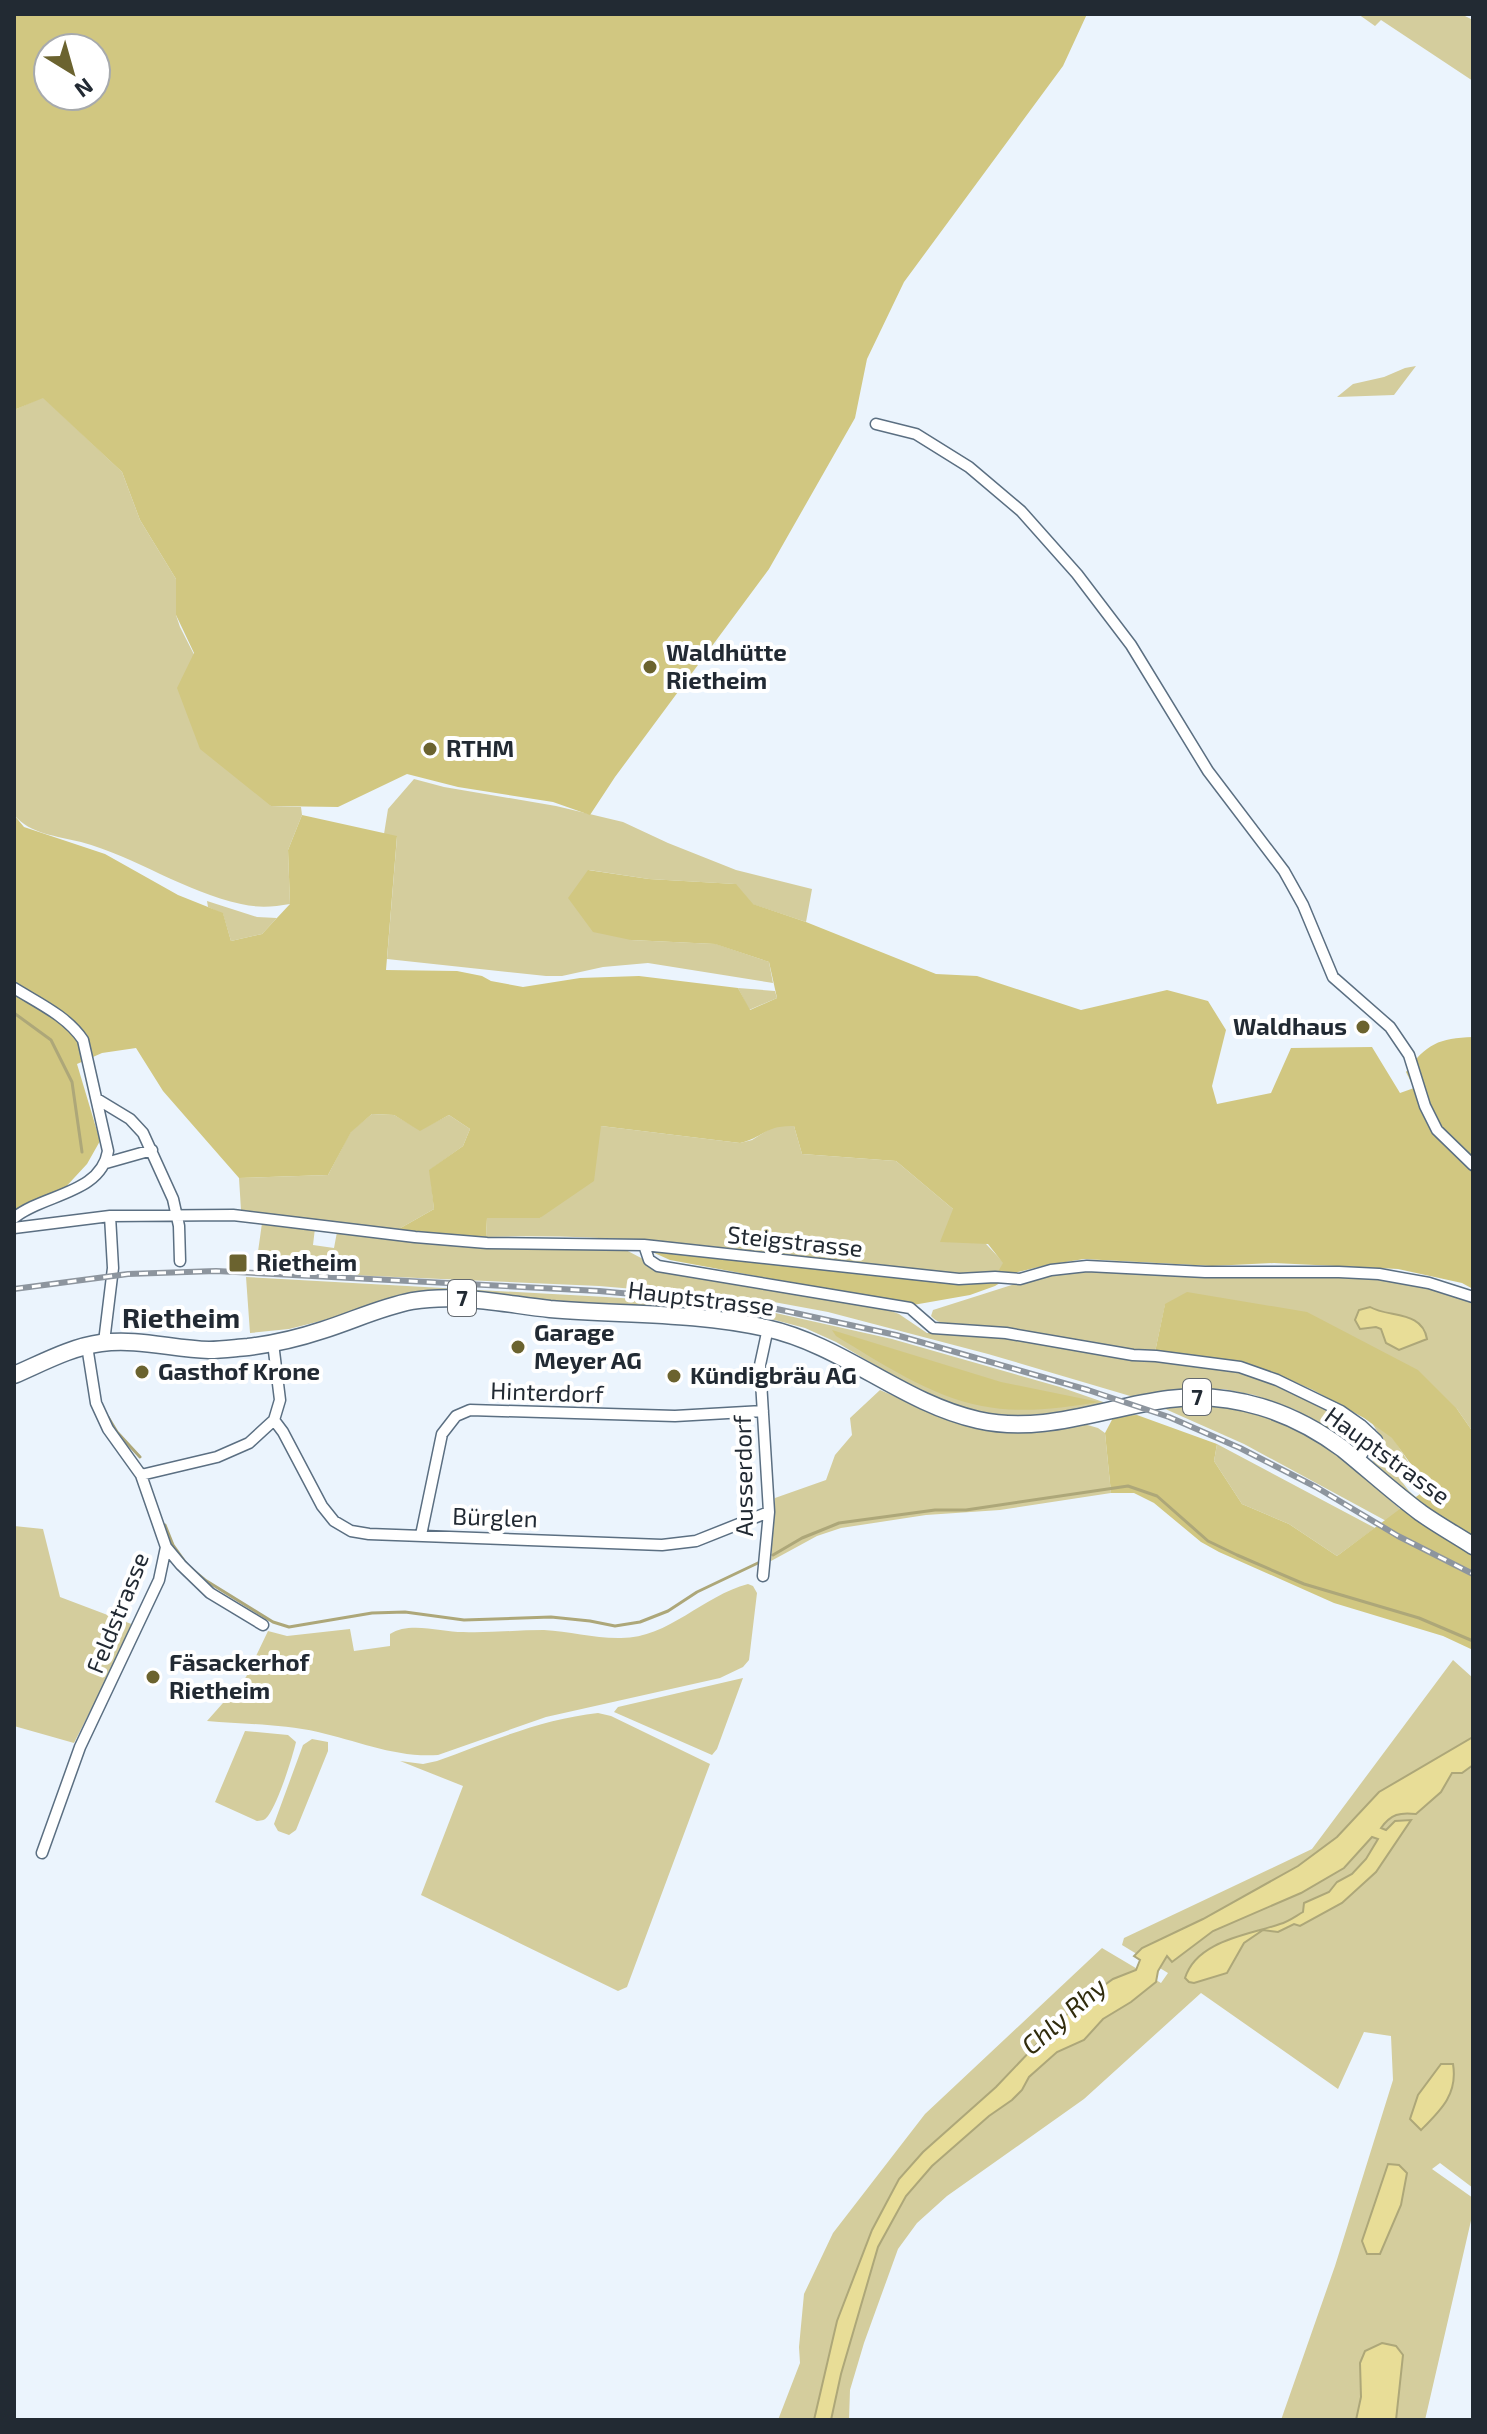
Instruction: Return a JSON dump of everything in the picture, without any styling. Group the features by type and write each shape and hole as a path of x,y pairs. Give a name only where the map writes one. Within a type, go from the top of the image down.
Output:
{"main road":[{"name":"Hauptstrasse","path":"14,1375 96,1344 135,1342 211,1350 273,1343 326,1330 409,1302 435,1298 550,1309 663,1315 768,1328 811,1342 946,1412 982,1421 1016,1425 1047,1423 1167,1399 1205,1396 1246,1401 1290,1416 1339,1446 1421,1512 1473,1546"}],"street":[{"path":"876,424 916,434 969,467 1021,511 1077,574 1131,645 1193,749 1284,871 1303,905 1333,977 1390,1027 1409,1055 1425,1106 1437,1130 1473,1165"},
{"path":"14,988 75,1028 83,1040 107,1141 106,1163"},
{"path":"97,1099 137,1124 152,1150 173,1199 179,1226 180,1261"},
{"path":"14,1218 25,1209 89,1182 106,1163 152,1150"},
{"name":"Steigstrasse","path":"14,1228 110,1216 233,1215 487,1243 644,1245 959,1279 1020,1279 1051,1270 1087,1266 1205,1272 1353,1272 1429,1283 1473,1297"},
{"name":"Feldstrasse","path":"42,1853 80,1747 159,1580 166,1547 141,1475 108,1429 96,1403 96,1344 114,1257 110,1216"},
{"path":"644,1245 649,1260 658,1266 910,1308 933,1328 1006,1333 1133,1355 1240,1367 1309,1394 1341,1411 1374,1437 1357,1461"},
{"name":"Ausserdorf","path":"763,1576 769,1512 760,1365 768,1328"},
{"path":"141,1475 217,1457 249,1443 274,1420 280,1400 273,1343"},
{"name":"Hinterdorf","path":"421,1535 442,1434 456,1416 470,1410 675,1416 763,1411"},
{"name":"Bürglen","path":"274,1420 322,1506 334,1521 351,1531 662,1545 696,1541 769,1512"},
{"path":"166,1547 210,1593 263,1625"}],"shaded area":[{"path":"14,14 1087,14 1063,66 904,282 867,359 855,418 769,569 590,815 553,802 458,787 407,774 338,807 271,806 200,749 177,688 194,653 176,615 176,579 140,520 122,472 43,398 14,410"},
{"path":"1358,14 1461,14 1473,20 1473,81 1381,20 1375,26"},
{"path":"1416,366 1394,395 1337,397 1353,384"},
{"path":"43,397 122,472 140,520 176,579 176,615 180,627 271,806 301,807 302,815 288,850 290,904 253,906 220,899 101,848 36,830 14,815 14,410"},
{"path":"414,779 623,822 736,870 812,889 806,922 752,904 735,884 649,879 589,870 631,940 716,944 769,962 773,983 648,963 546,976 387,959 397,837 384,834 388,809"},
{"path":"14,815 24,827 105,854 178,895 223,913 231,941 262,934 290,904 288,850 302,815 397,836 386,970 457,971 523,987 580,978 639,976 738,988 750,1010 777,998 769,962 715,944 631,940 593,932 568,898 588,870 649,879 736,884 753,904 936,974 977,976 1081,1010 1167,990 1208,1001 1226,1030 1212,1086 1217,1104 1271,1093 1291,1048 1372,1047 1400,1093 1414,1088 1406,1072 1427,1049 1442,1041 1473,1037 1473,1289 1462,1283 1398,1269 1274,1263 1212,1266 1084,1259 1018,1272 995,1286 970,1295 913,1305 670,1260 650,1251 992,1282 1003,1263 988,1244 940,1242 953,1209 896,1161 802,1154 794,1126 777,1127 740,1143 601,1126 594,1181 540,1218 487,1218 486,1237 397,1230 434,1209 429,1170 463,1146 470,1129 449,1115 420,1131 394,1115 372,1114 351,1132 328,1175 239,1178 163,1091 136,1048 102,1053 77,1064 100,1141 87,1164 62,1191 14,1213"},
{"path":"207,901 257,917 277,918 262,934 231,941 223,914 208,907"},
{"path":"738,988 775,991 777,998 749,1010"},
{"path":"372,1114 394,1115 420,1130 449,1115 470,1129 463,1146 430,1170 434,1209 397,1230 241,1210 239,1178 328,1175 351,1131"},
{"path":"776,1125 794,1126 802,1154 896,1161 953,1209 1004,1263 992,1282 677,1243 550,1236 486,1237 487,1218 540,1218 601,1126 740,1143 752,1140"},
{"path":"262,1223 315,1228 313,1245 334,1248 337,1232 622,1248 666,1271 886,1309 927,1333 1002,1337 1133,1361 1157,1361 1238,1372 1275,1384 1340,1415 1359,1434 1361,1441 1349,1446 1296,1410 1254,1395 1223,1389 1177,1390 1137,1398 988,1354 828,1312 763,1300 599,1286 326,1274 326,1270 256,1266"},
{"path":"1092,1269 1339,1274 1398,1279 1473,1300 1473,1432 1457,1409 1165,1305 1155,1352 1111,1348 1000,1328 946,1324 931,1316 933,1310 1049,1273"},
{"path":"246,1277 606,1297 721,1305 771,1312 892,1339 1109,1404 1049,1416 1015,1417 978,1413 946,1404 805,1328 722,1310 604,1306 439,1291 289,1329 250,1333"},
{"path":"1187,1292 1307,1312 1418,1370 1457,1409 1473,1432 1473,1650 1443,1636 1334,1603 1219,1552 1201,1542 1154,1503 1134,1493 1111,1493 1105,1433 1114,1416 1137,1415 1217,1444 1214,1461 1242,1504 1289,1524 1337,1556 1428,1488 1392,1438 1364,1418 1313,1390 1242,1364 1155,1352 1165,1304"},
{"path":"1370,1307 1412,1319 1419,1323 1427,1339 1399,1350 1386,1343 1381,1329 1360,1329 1355,1320 1359,1310"},
{"path":"832,1330 1001,1382 1099,1402 1026,1410 963,1401 906,1377 836,1336"},
{"path":"880,1390 944,1417 1084,1424 1098,1428 1105,1433 1111,1493 1000,1510 926,1515 841,1528 817,1536 771,1561 775,1498 826,1480 835,1455 852,1435 850,1418"},
{"path":"1189,1403 1242,1407 1290,1425 1336,1452 1409,1517 1473,1568 1244,1444 1163,1408"},
{"path":"1372,1423 1393,1438 1428,1488 1421,1493 1410,1483"},
{"path":"1217,1444 1375,1528 1337,1556 1289,1524 1242,1504 1214,1461"},
{"path":"1372,1448 1376,1448 1409,1491 1427,1507 1379,1472 1369,1454"},
{"path":"14,1526 43,1529 60,1597 134,1625 74,1743 14,1726"},
{"path":"748,1584 757,1593 749,1660 743,1667 720,1678 546,1717 438,1755 407,1754 304,1729 207,1721 246,1677 268,1631 287,1636 350,1629 354,1651 390,1646 390,1634 406,1628 455,1632 544,1630 609,1638 636,1637 669,1625 715,1598"},
{"path":"1453,1660 1473,1678 1473,2188 1440,2163 1432,2169 1473,2198 1473,2212 1425,2420 1281,2420 1335,2266 1393,2080 1391,2036 1364,2032 1338,2089 1201,1993 1084,2099 947,2196 917,2223 898,2249 864,2343 850,2390 849,2420 778,2420 800,2363 804,2294 833,2233 925,2114 1102,1948 1161,1983 1168,1973 1122,1945 1124,1938 1312,1849"},
{"path":"743,1678 712,1755 614,1712 618,1707"},
{"path":"598,1713 611,1716 710,1764 627,1987 618,1991 421,1895 463,1786 400,1761 423,1764 437,1761 536,1726"},
{"path":"245,1731 288,1735 296,1742 276,1801 268,1816 257,1821 215,1802"},
{"path":"1473,1737 1473,1765 1462,1773 1452,1773 1441,1792 1416,1814 1396,1815 1385,1823 1381,1828 1386,1830 1395,1821 1411,1820 1376,1872 1342,1903 1300,1926 1294,1924 1278,1932 1263,1930 1244,1943 1227,1973 1194,1983 1185,1978 1191,1965 1212,1947 1283,1923 1303,1912 1304,1903 1329,1892 1337,1882 1352,1874 1378,1839 1372,1837 1344,1868 1301,1893 1213,1931 1172,1962 1167,1956 1158,1971 1156,1982 1103,2019 1084,2040 1057,2052 1029,2077 1012,2100 932,2166 906,2196 878,2247 841,2374 831,2420 814,2420 837,2321 872,2230 899,2179 923,2152 996,2087 1081,2002 1113,1979 1136,1970 1140,1960 1134,1956 1142,1948 1203,1919 1298,1866 1337,1837 1379,1792"},
{"path":"312,1739 328,1742 328,1751 296,1830 289,1835 278,1831 274,1824 303,1745"},
{"path":"1441,2064 1453,2064 1450,2093 1421,2130 1410,2119 1418,2095"},
{"path":"1388,2164 1399,2165 1407,2173 1401,2205 1380,2254 1367,2254 1362,2241"},
{"path":"1382,2343 1396,2346 1403,2355 1396,2420 1356,2420 1361,2397 1360,2363 1365,2351"}],"waterway":[{"path":"14,1013 51,1040 72,1082 82,1152"},
{"path":"108,1417 140,1457"},
{"path":"773,1555 802,1538 839,1523 935,1510 966,1510 1128,1486 1157,1496 1208,1541 1237,1555 1304,1584 1419,1618 1473,1641"},
{"path":"165,1525 173,1545 188,1566 205,1580 273,1622 289,1627 372,1613 405,1612 464,1620 551,1617 615,1626 640,1622 668,1611 697,1592 760,1562"}],"railway":[{"path":"14,1289 128,1274 216,1271 599,1291 763,1306 896,1335 1088,1390 1169,1417 1240,1448 1316,1487 1398,1536 1473,1574"}],"place":[{"name":"Waldhütte Rietheim","path":"650,667"},
{"name":"RTHM","path":"430,749"},
{"name":"Waldhaus","path":"1363,1027"},
{"name":"Rietheim","path":"238,1263"},
{"name":"Garage Meyer AG","path":"518,1347"},
{"name":"Gasthof Krone","path":"142,1372"},
{"name":"Kündigbräu AG","path":"674,1376"},
{"name":"Fäsackerhof Rietheim","path":"153,1677"}],"district":[{"name":"Rietheim","path":"181,1318"}],"water label":[{"name":"Chly Rhy","path":"1064,2016"}]}
